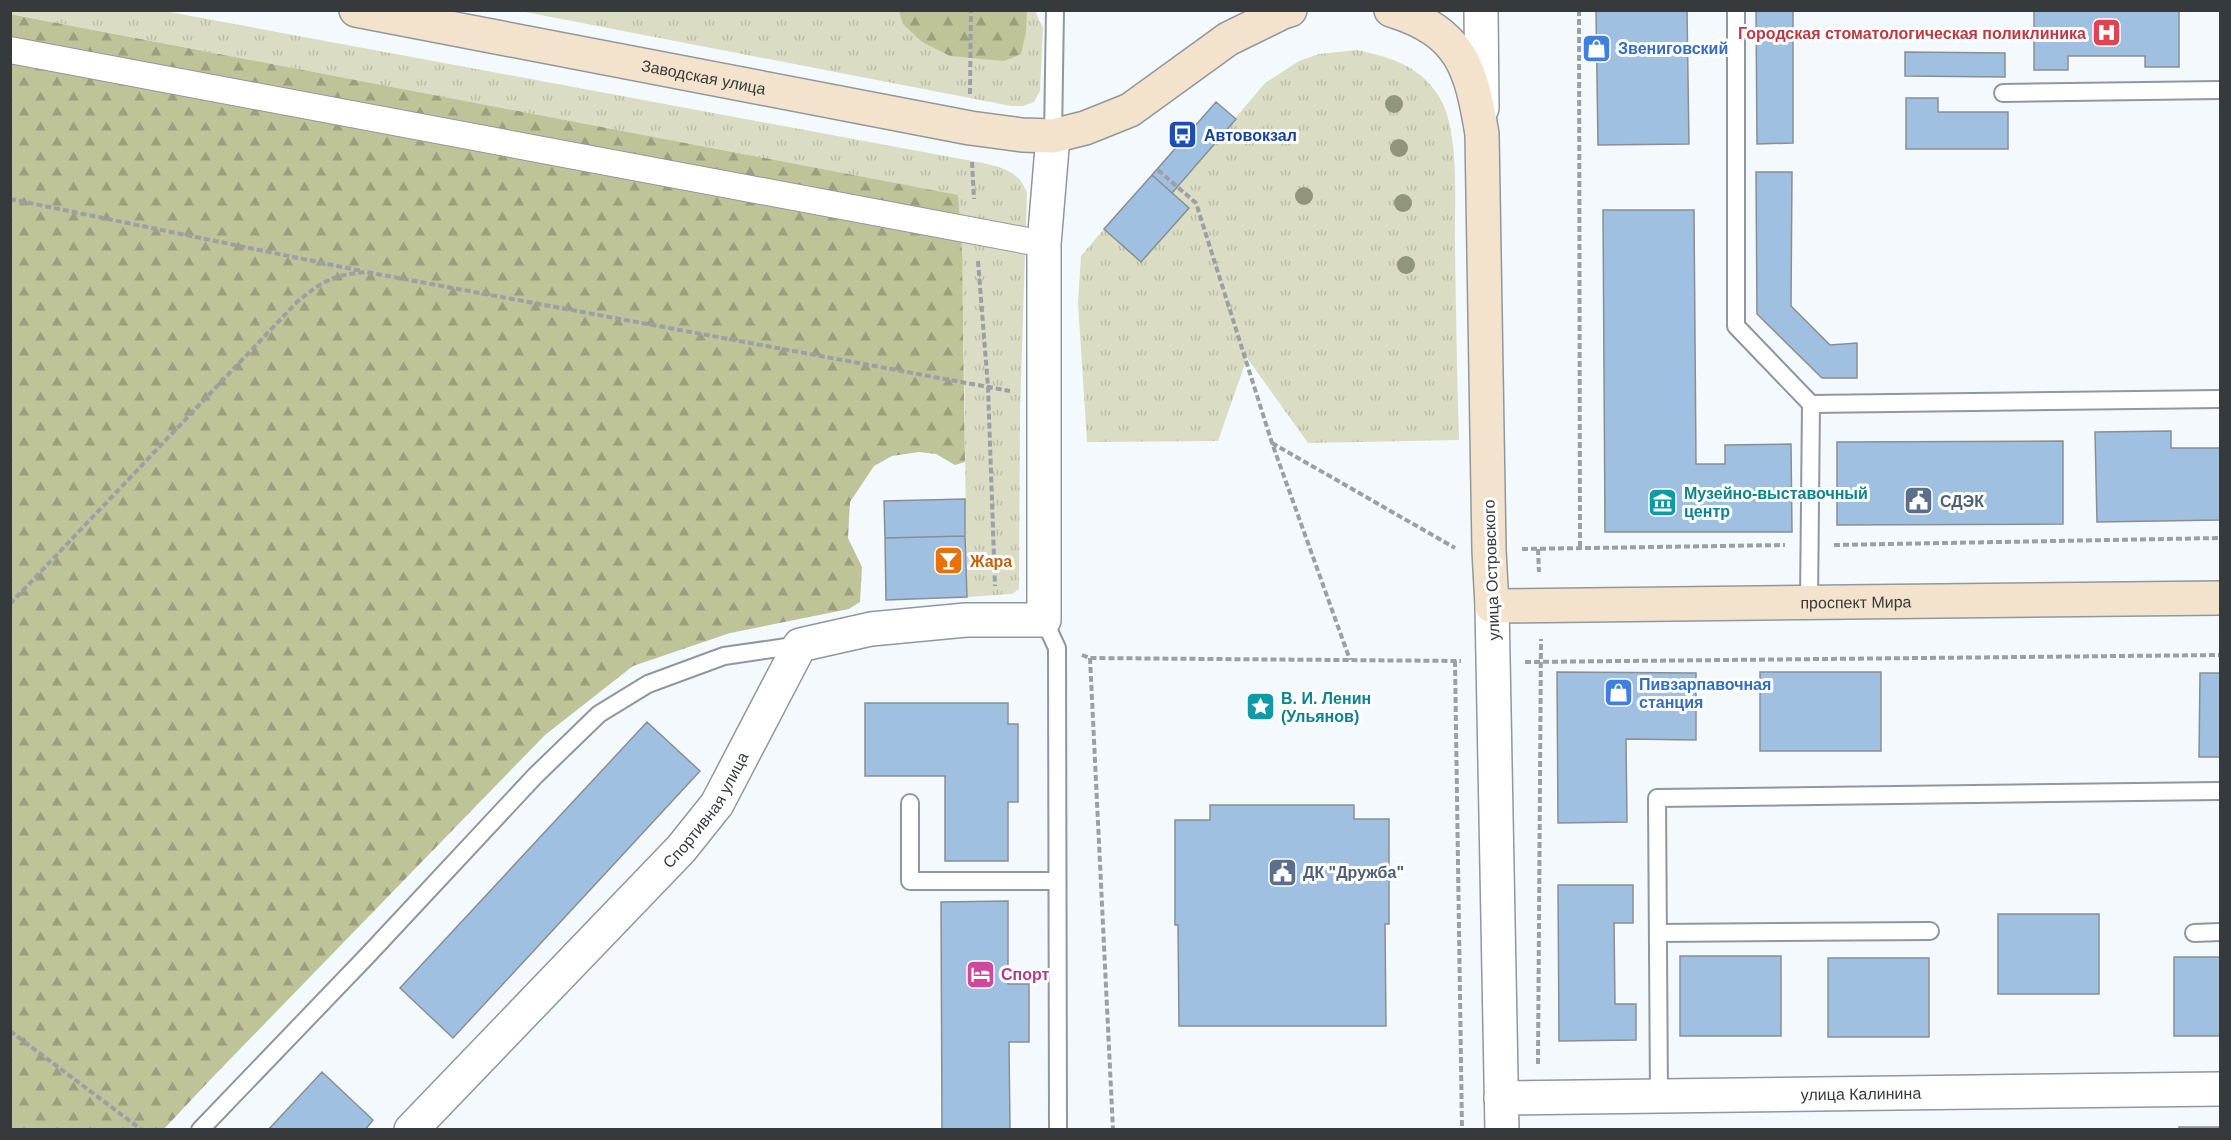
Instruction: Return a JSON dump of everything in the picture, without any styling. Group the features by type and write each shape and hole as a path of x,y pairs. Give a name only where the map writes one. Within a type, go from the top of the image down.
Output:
{"main road":[{"name":"Заводская улица","path":"356,10 970,128 1022,135 1053,136 1085,128 1130,111 1228,39 1290,10"},
{"path":"1391,10 1423,22 1445,39 1464,60 1472,79 1482,134"},
{"name":"улица Островского","path":"1482,134 1489,550 1492,606"},
{"name":"проспект Мира","path":"1492,606 2220,598"}],"street":[{"path":"1228,39 1243,10"},
{"name":"улица Островского","path":"1481,10 1482,134"},
{"path":"10,50 1044,244"},
{"path":"800,645 871,628 966,620 1044,620 1044,244 1053,136"},
{"name":"улица Островского","path":"1492,606 1502,1114"},
{"name":"Спортивная улица","path":"411,1130 681,849 717,804 800,645"},
{"name":"улица Калинина","path":"1502,1114 1538,1098 2220,1089"}],"lane":[{"path":"1053,136 1055,10"},
{"path":"1736,10 1736,326 1811,404 1809,602"},
{"path":"2003,93 2220,90"},
{"path":"1811,404 2220,399"},
{"path":"1044,620 1057,648 1058,1130"},
{"path":"200,1130 535,776 599,714 648,684 724,656 800,645"},
{"path":"1659,1097 1657,798 2220,791"},
{"path":"910,803 910,881 1056,881"},
{"path":"1658,933 1930,931"},
{"path":"2193,933 2220,932"}],"path":[{"path":"971,10 970,128 988,387 995,619"},
{"path":"1579,10 1580,547"},
{"path":"1158,170 1196,203 1272,442 1350,660"},
{"path":"10,199 366,272 1044,396"},
{"path":"10,604 298,301 321,283 342,274 366,272"},
{"path":"1272,442 1457,549 2220,538"},
{"path":"1494,663 2220,656"},
{"path":"1113,1130 1090,658 1455,661 1462,1130"},
{"path":"1538,1098 1542,662"},
{"path":"10,1031 142,1130"}],"green space":[{"path":"10,11 164,11 972,161 997,166 1012,173 1023,184 1027,193 1020,410 1019,589 1012,594 967,597 964,346 957,195 11,14"},
{"path":"520,11 1035,11 1043,28 1040,91 1034,102 1023,106 1011,106"},
{"path":"899,11 1027,11 1026,32 1021,54 1004,61 950,56 922,42 903,24"},
{"path":"10,14 958,195 962,252 965,462 955,465 936,454 919,452 892,456 874,466 850,502 848,538 862,567 860,602 849,609 730,633 633,666 545,735 164,1129 11,1129"},
{"path":"1357,50 1392,59 1422,76 1438,95 1450,128 1455,168 1459,440 1308,443 1247,358 1218,441 1087,442 1078,303 1081,256 1104,229 1141,262 1188,208 1172,193 1265,83 1299,61 1319,54"}],"building":[{"path":"1596,10 1687,10 1689,144 1598,145"},
{"path":"1756,10 1793,10 1793,143 1757,144"},
{"name":"Городская стоматологическая поликлиника","path":"2034,10 2179,10 2179,67 2145,67 2145,56 2068,56 2068,70 2034,70"},
{"path":"1905,52 2005,53 2005,77 1905,76"},
{"path":"1906,98 1938,98 1938,112 2008,112 2008,149 1906,149"},
{"path":"1216,102 1236,119 1172,193 1152,175"},
{"path":"1756,172 1792,172 1791,306 1830,345 1857,343 1857,378 1822,378 1757,314"},
{"path":"1152,175 1189,208 1141,262 1104,229"},
{"path":"1603,210 1694,210 1696,464 1725,464 1725,445 1791,444 1792,532 1605,532"},
{"path":"2171,431 2171,448 2220,448 2220,520 2097,522 2095,432"},
{"path":"2063,441 2063,524 1837,525 1837,442"},
{"path":"965,499 965,536 885,538 884,501"},
{"path":"965,536 967,597 886,600 885,538"},
{"path":"1557,672 1696,673 1696,740 1626,739 1627,822 1558,823"},
{"path":"1760,672 1881,672 1881,751 1760,751"},
{"path":"2200,673 2220,673 2220,757 2199,757"},
{"path":"865,703 1008,703 1008,724 1018,724 1018,802 1008,802 1008,861 945,861 945,776 865,776"},
{"path":"647,722 700,771 453,1038 400,988"},
{"name":"ДК \"Дружба\"","path":"1210,805 1354,805 1354,819 1389,819 1389,924 1385,924 1386,1026 1179,1026 1178,925 1175,925 1175,820 1210,820"},
{"path":"1558,885 1633,885 1633,923 1614,923 1615,1004 1636,1004 1636,1040 1559,1041"},
{"path":"1008,901 1008,984 1029,984 1029,1042 1009,1042 1010,1129 942,1129 941,902"},
{"path":"1998,914 2099,914 2099,994 1998,994"},
{"path":"1680,956 1781,956 1781,1036 1680,1036"},
{"path":"2174,957 2220,957 2220,1036 2174,1036"},
{"path":"1828,958 1929,958 1929,1037 1828,1037"},
{"path":"322,1072 373,1120 365,1130 268,1130"},
{"path":"2179,1127 2220,1127 2220,1130 2179,1130"}],"place":[{"name":"Городская стоматологическая поликлиника","path":"2107,33"},
{"name":"Звениговский","path":"1597,48"},
{"name":"Автовокзал","path":"1183,135"},
{"name":"СДЭК","path":"1919,501"},
{"name":"Музейно-выставочный центр","path":"1663,502"},
{"name":"Жара","path":"949,561"},
{"name":"Пивзарпавочная станция","path":"1618,693"},
{"name":"В. И. Ленин (Ульянов)","path":"1260,707"},
{"name":"ДК \"Дружба\"","path":"1282,872"},
{"name":"Спорт","path":"980,974"}]}
